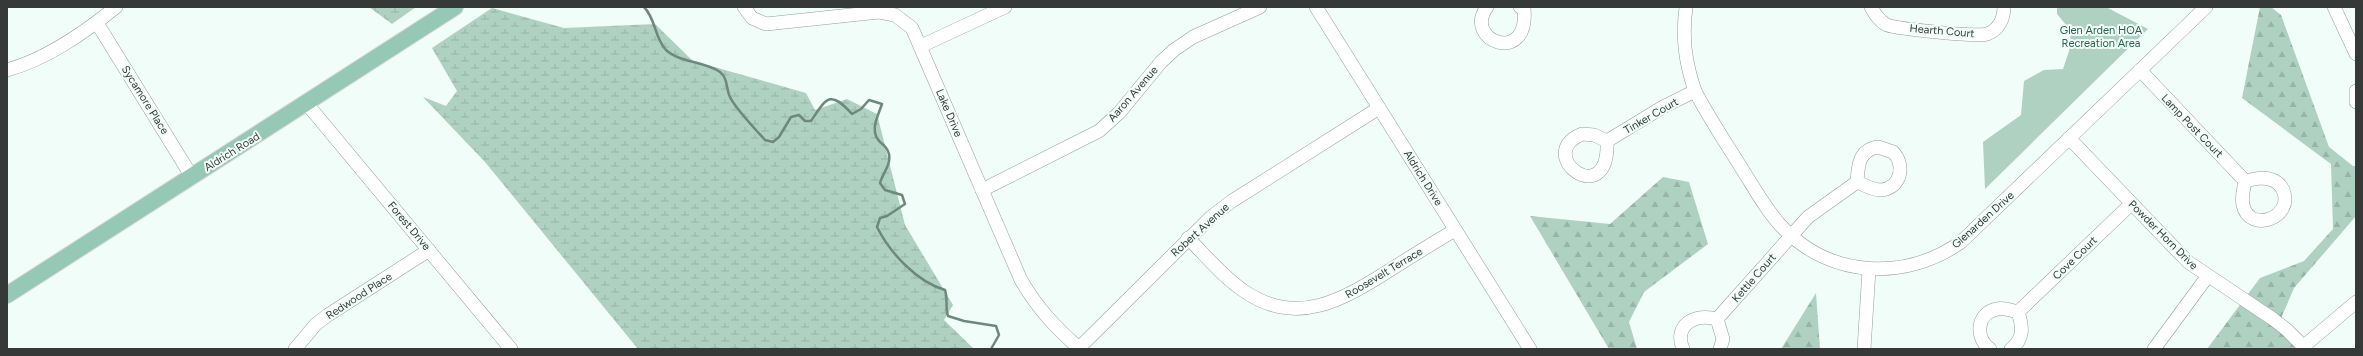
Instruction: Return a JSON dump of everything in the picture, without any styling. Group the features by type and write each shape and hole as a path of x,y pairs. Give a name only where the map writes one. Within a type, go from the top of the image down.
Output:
{"main road":[{"name":"Aldrich Road","path":"7,295 307,104 455,7"}],"street":[{"path":"7,70 27,65 41,57 97,23 116,7"},
{"name":"Lake Drive","path":"744,7 749,15 756,20 774,25 873,13 889,14 905,21 912,28 1014,266 1031,298 1052,323 1080,348"},
{"path":"921,46 1004,7"},
{"name":"Aaron Avenue","path":"982,190 1099,131 1119,113 1146,79 1174,50 1194,37 1260,7"},
{"name":"Aldrich Drive","path":"1316,7 1530,349"},
{"path":"1487,7 1482,18 1484,31 1487,37 1500,43 1507,43 1519,36 1524,27 1524,8"},
{"name":"Glenarden Drive","path":"1686,7 1684,50 1688,72 1695,91 1768,210 1791,236 1810,250 1832,261 1869,270 1896,269 1934,258 1954,247 1976,230 2069,138 2206,7"},
{"name":"Hearth Court","path":"1871,7 1880,20 1893,26 1975,35 1989,33 1998,26 2002,19 2004,7"},
{"path":"2334,7 2356,54"},
{"name":"Sycamore Place","path":"97,23 192,177"},
{"name":"Lamp Post Court","path":"2140,70 2245,181"},
{"name":"Tinker Court","path":"1608,141 1663,107 1695,91"},
{"path":"2356,91 2356,102"},
{"name":"Forest Drive","path":"307,104 511,349"},
{"name":"Robert Avenue","path":"1080,348 1188,238 1232,201 1379,108"},
{"name":"Powder Horn Drive","path":"2069,138 2188,262 2207,277 2273,319 2305,348"},
{"name":"Kettle Court","path":"1717,319 1817,209 1857,182"},
{"name":"Cove Court","path":"2018,312 2131,204"},
{"name":"Roosevelt Terrace","path":"1188,238 1222,273 1244,292 1267,302 1305,307 1330,303 1350,295 1455,230"},
{"name":"Redwood Place","path":"295,349 316,324 328,315 429,250"},
{"path":"1864,349 1869,270"},
{"path":"2154,349 2207,277"},
{"path":"2305,348 2356,302"},
{"path":"1990,349 1985,345 1980,336 1979,329 1984,316 1996,309 2018,312 2022,335 2011,349"},
{"path":"1683,349 1681,331 1689,320 1699,317 1717,319 1723,339 1720,349"}],"green space":[{"path":"369,7 416,7 392,24"},
{"name":"Glen Arden HOA Recreation Area","path":"2057,7 2106,7 2148,29 1985,189 1983,142 2021,115 2024,81 2044,70 2063,69 2069,51 2071,31 2057,14"},
{"path":"2260,7 2271,7 2281,15 2329,147 2353,166 2356,166 2356,216 2294,288 2279,323 2298,349 2207,349 2260,278 2304,261 2333,229 2331,164 2242,98"},
{"path":"492,8 564,28 655,24 693,61 806,93 815,110 847,99 877,114 905,225 953,305 944,320 974,349 638,349 485,162 423,97 446,106 457,91 432,48"},
{"path":"1663,177 1689,182 1708,244 1644,292 1629,322 1637,349 1609,349 1530,216 1610,224"},
{"path":"1816,293 1820,349 1781,349"}],"waterway":[{"path":"644,7 651,17 659,39 666,50 685,60 714,68 723,74 729,94 736,107 765,140 773,142 779,137 791,117 799,115 805,121 811,121 821,106 829,100 834,99 839,102 852,114 861,109 869,100 882,104 875,123 875,133 880,142 888,150 889,162 880,183 885,190 902,195 905,204 887,216 880,218 877,227 889,247 905,265 924,280 945,290 948,316 964,321 996,326 999,335 991,349"}]}
